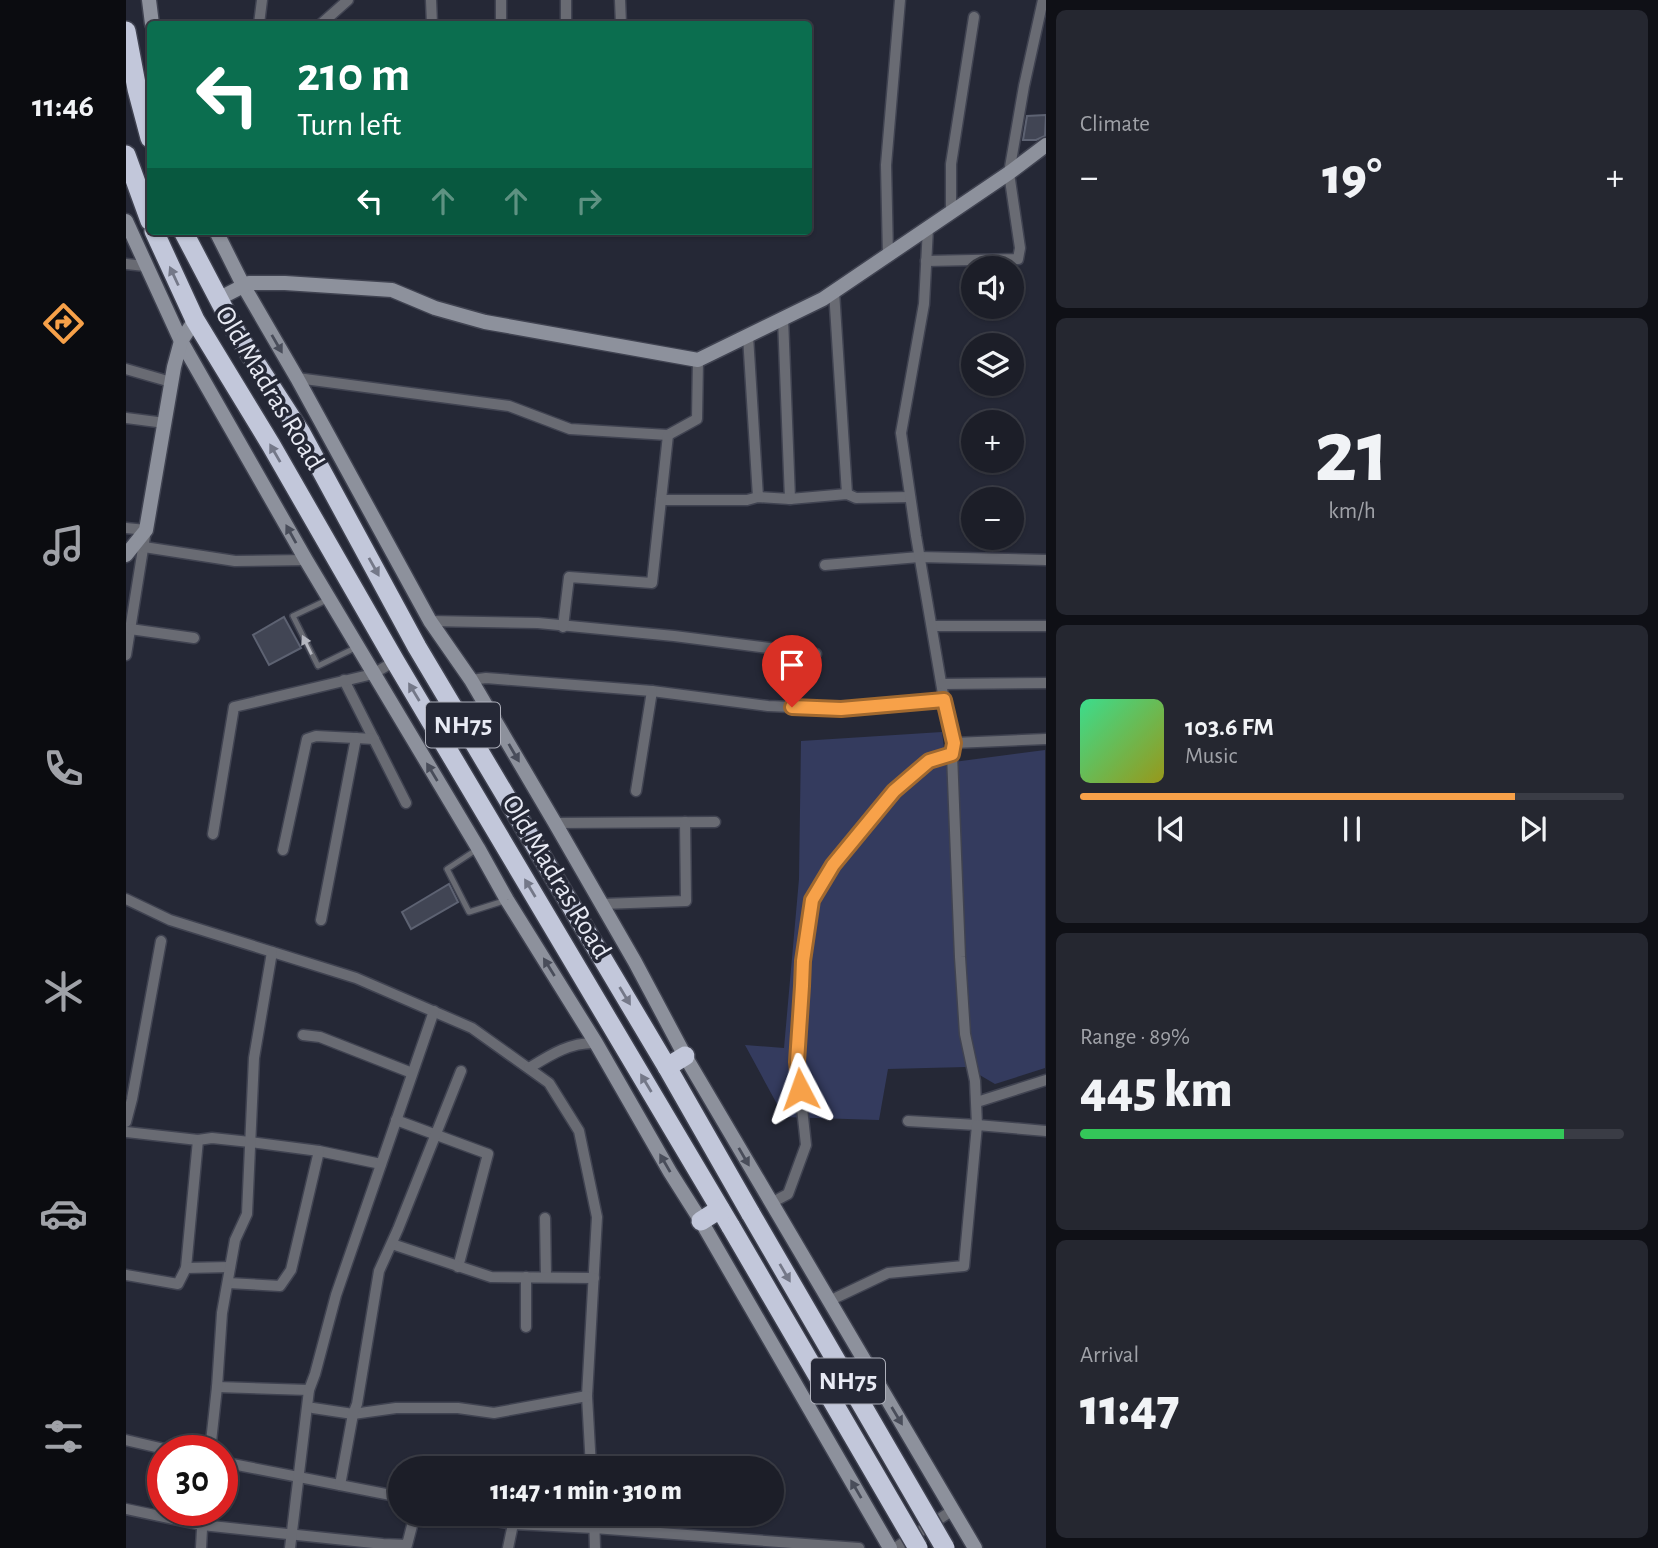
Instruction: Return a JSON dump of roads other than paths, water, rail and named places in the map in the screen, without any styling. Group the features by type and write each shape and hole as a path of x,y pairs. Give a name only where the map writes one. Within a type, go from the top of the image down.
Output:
{"highway":[{"path":"126,31 147,127"},
{"path":"126,155 147,213"},
{"name":"Old Madras Road","path":"156,235 195,320 918,1548"},
{"name":"Old Madras Road","path":"185,235 237,334 300,433 417,647 667,1067 945,1548"},
{"path":"667,1067 685,1056"},
{"path":"701,1221 720,1209"}],"street":[{"path":"149,0 152,21"},
{"path":"259,21 262,0"},
{"path":"324,21 348,0"},
{"path":"431,0 432,21"},
{"path":"500,0 501,21"},
{"path":"566,0 566,21"},
{"path":"620,0 621,21"},
{"path":"888,255 886,165 900,0"},
{"path":"926,261 1018,259 1020,248 1009,173 1043,0"},
{"path":"951,212 951,164 974,17"},
{"path":"218,299 249,283 391,290 435,308 485,322 698,360 823,299 1009,173 1045,145"},
{"path":"126,223 181,341 306,560 507,900 596,1043 893,1548 953,1510"},
{"path":"830,1301 888,1273 964,1266 977,1125 975,1081 965,1034 960,957 953,748 919,557 901,433 924,304 928,228"},
{"path":"218,235 243,285 430,621 471,680 602,904 685,1056 975,1548"},
{"path":"126,264 145,265"},
{"path":"834,291 847,494"},
{"path":"783,318 790,499"},
{"path":"126,655 171,382 181,341 195,320"},
{"path":"748,336 758,497"},
{"path":"297,378 509,406 570,429 668,435 697,419 698,360"},
{"path":"126,369 171,382"},
{"path":"126,418 164,423"},
{"path":"563,627 569,577 652,583 668,435"},
{"path":"661,500 747,500 758,497 790,499 847,494 856,498 910,497"},
{"path":"126,528 146,530"},
{"path":"126,555 146,530"},
{"path":"144,547 235,561 306,560"},
{"path":"825,565 919,557 1045,560"},
{"path":"430,621 538,624 674,636 816,654"},
{"path":"932,626 1045,626"},
{"path":"130,629 194,638"},
{"path":"214,834 234,707 373,674 395,661"},
{"path":"471,680 486,678 652,691 768,706 841,709 944,700"},
{"path":"344,680 406,803"},
{"path":"942,684 1045,683"},
{"path":"636,791 652,691"},
{"path":"283,850 307,739 316,736 374,739"},
{"path":"321,920 356,738"},
{"path":"771,1203 788,1194 806,1145 797,1062 803,961 812,900 833,865 894,791 929,761 953,748 1045,739"},
{"path":"602,904 686,901 685,822"},
{"path":"555,823 715,822"},
{"path":"126,900 170,920 356,978 472,1028 549,1083 579,1130 597,1217 587,1396 590,1456"},
{"path":"126,1122 161,941"},
{"path":"212,1435 222,1313 235,1240 247,1214 254,1058 272,952"},
{"path":"290,1548 309,1390 336,1295 434,1012"},
{"path":"303,1035 320,1037 412,1073"},
{"path":"529,1068 558,1051 577,1044 596,1043"},
{"path":"340,1485 357,1404 379,1271 461,1071"},
{"path":"976,1102 1045,1080"},
{"path":"396,1120 488,1154 458,1267"},
{"path":"908,1121 1045,1131"},
{"path":"126,1132 198,1140 212,1138 250,1142 319,1151 381,1164"},
{"path":"126,1275 178,1284 186,1268 198,1140"},
{"path":"228,1283 280,1286 290,1270 319,1151"},
{"path":"545,1218 546,1278"},
{"path":"391,1244 491,1277 594,1278"},
{"path":"186,1268 230,1267"},
{"path":"526,1277 526,1327"},
{"path":"217,1387 309,1390"},
{"path":"313,1408 353,1414 396,1408 458,1408 494,1413 587,1396"},
{"path":"126,1440 147,1445"},
{"path":"238,1465 388,1494"},
{"path":"126,1509 147,1513"},
{"path":"201,1548 202,1526"},
{"path":"211,1526 407,1546 412,1526"},
{"path":"508,1548 513,1526"},
{"path":"554,1526 859,1548"},
{"path":"594,1528 595,1548"}],"lane":[{"path":"329,599 293,616 318,666 358,646"},
{"path":"478,848 447,869 469,912 507,900"}]}
